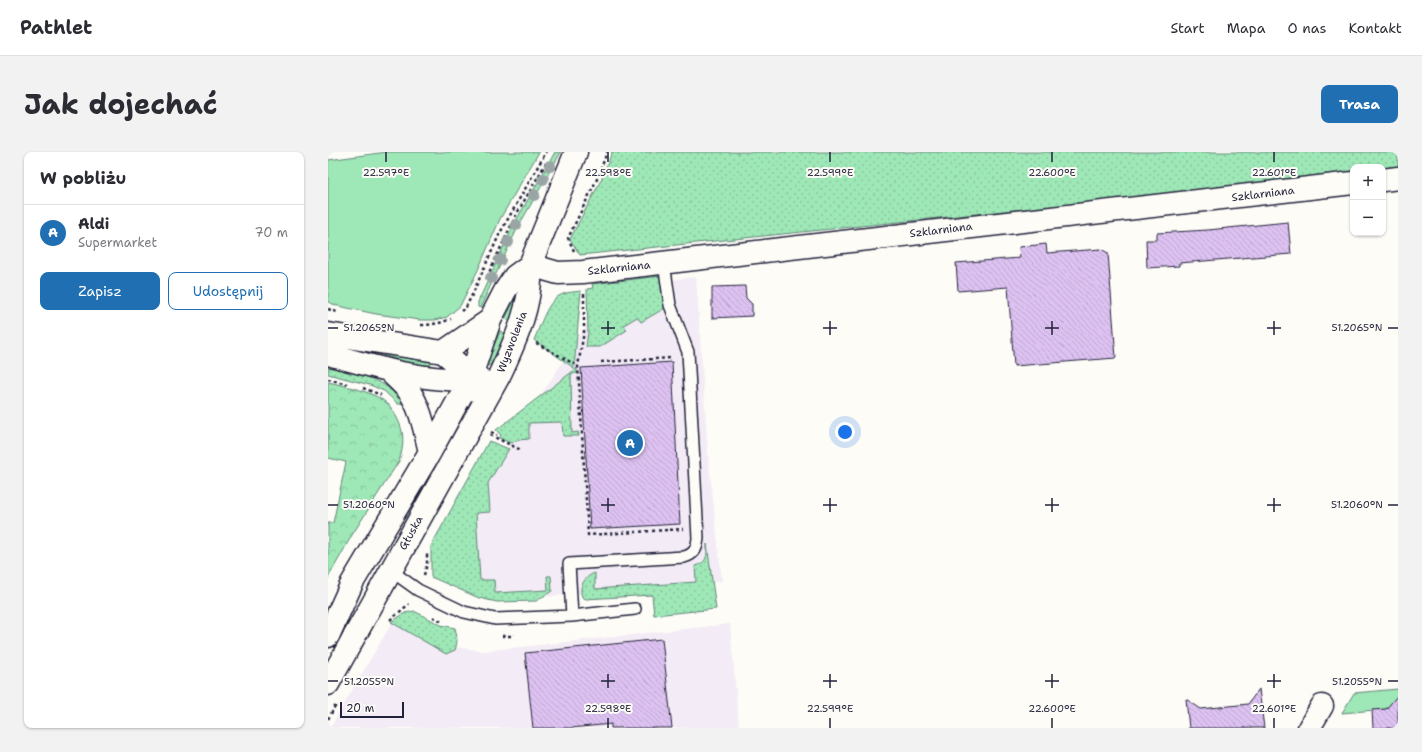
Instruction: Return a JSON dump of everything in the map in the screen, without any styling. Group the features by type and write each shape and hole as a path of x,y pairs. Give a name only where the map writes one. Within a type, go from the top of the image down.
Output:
{"street":[{"name":"Wyzwolenia","path":"478,414 499,376 510,351 528,298 532,279 530,265 576,152"},
{"path":"1386,180 1398,178"},
{"name":"Szklarniana","path":"530,265 558,273 664,263 1350,183"},
{"path":"328,636 352,583 430,452 470,380 490,320 504,291 515,276 530,265"},
{"path":"443,352 490,320"},
{"path":"328,334 443,352 458,365 470,380 476,394 478,414"},
{"path":"328,354 389,371 434,379 470,380 499,376"},
{"path":"389,371 409,391 417,405 424,425 430,452"},
{"name":"Głuska","path":"328,684 478,414"},
{"path":"1309,728 1322,706"}],"lane":[{"path":"572,616 569,564 684,557 695,551 698,545 688,352 670,305 664,263"},
{"path":"390,570 418,590 464,612 495,619 572,616 635,609"}],"path":[{"path":"415,324 429,325 443,322 457,316 466,307 500,233 546,152"},
{"path":"485,281 516,215 549,157"},
{"path":"584,287 584,332 578,366 588,535 684,529"},
{"path":"328,309 342,313"},
{"path":"531,340 578,366"},
{"path":"601,362 675,358"},
{"path":"328,379 350,384"},
{"path":"357,386 386,399"},
{"path":"490,435 521,450"},
{"path":"598,528 599,534"}],"shaded area":[{"path":"696,277 708,455 722,581 508,600 434,576 518,430 598,308 621,286"},
{"path":"393,621 446,646 484,651 730,624 739,728 330,728"}],"green space":[{"path":"387,152 539,152 500,219 478,270 460,306 447,317 435,320 420,320 376,314 338,306 328,302 328,160"},
{"path":"555,152 561,152 518,227 480,308 478,307 478,302 513,226"},
{"path":"612,152 1398,152 1398,170 1386,171 1386,164 1350,164 1350,175 580,255 570,239 601,180"},
{"path":"661,276 665,308 641,322 637,317 624,325 627,330 600,347 586,347 588,332 587,289 593,288 592,284"},
{"path":"519,290 514,322 505,319"},
{"path":"581,291 574,368 534,340 547,309 555,299 570,292"},
{"path":"500,331 509,335 499,357 488,366 487,362"},
{"path":"364,350 433,356 429,368"},
{"path":"328,367 359,374 379,382 396,395 403,403 398,404 384,391 370,385 328,374"},
{"path":"577,368 577,373 571,374 572,433 578,432 579,436 563,436 562,422 529,423 529,439 518,440 511,443 499,438 501,435 496,430"},
{"path":"328,382 360,390 377,396 383,400 389,405 400,423 403,440 399,461 352,535 328,578 328,523 333,523 346,462 328,458"},
{"path":"489,441 509,449 488,483 490,512 476,513 480,580 494,580 495,593 548,590 547,576 551,576 552,591 536,601 497,602 479,598 431,577 431,546"},
{"path":"707,544 716,609 654,615 652,595 586,599 582,597 581,589 583,582 591,574 595,573 595,589 696,582 695,566 705,560"},
{"path":"414,611 441,625 455,628 457,644 455,650 446,654 391,622 405,613"},
{"path":"1398,689 1398,707 1391,706 1386,709 1342,713 1354,693"}],"building":[{"path":"1288,222 1291,254 1179,263 1179,266 1147,268 1146,240 1157,240 1157,233 1208,230"},
{"path":"1046,244 1047,253 1101,249 1108,253 1116,358 1014,366 1008,287 958,291 956,263 1020,258 1019,247"},
{"path":"745,286 746,298 752,304 752,316 712,318 712,287"},
{"path":"672,362 680,524 590,529 581,368"},
{"path":"662,639 672,728 611,728 611,724 571,728 533,728 525,653"},
{"path":"1259,689 1264,728 1189,728 1186,699 1201,709 1248,704"},
{"path":"1398,695 1398,728 1373,728 1372,710 1386,709"}],"place":[{"name":"Aldi","path":"630,443"}]}
